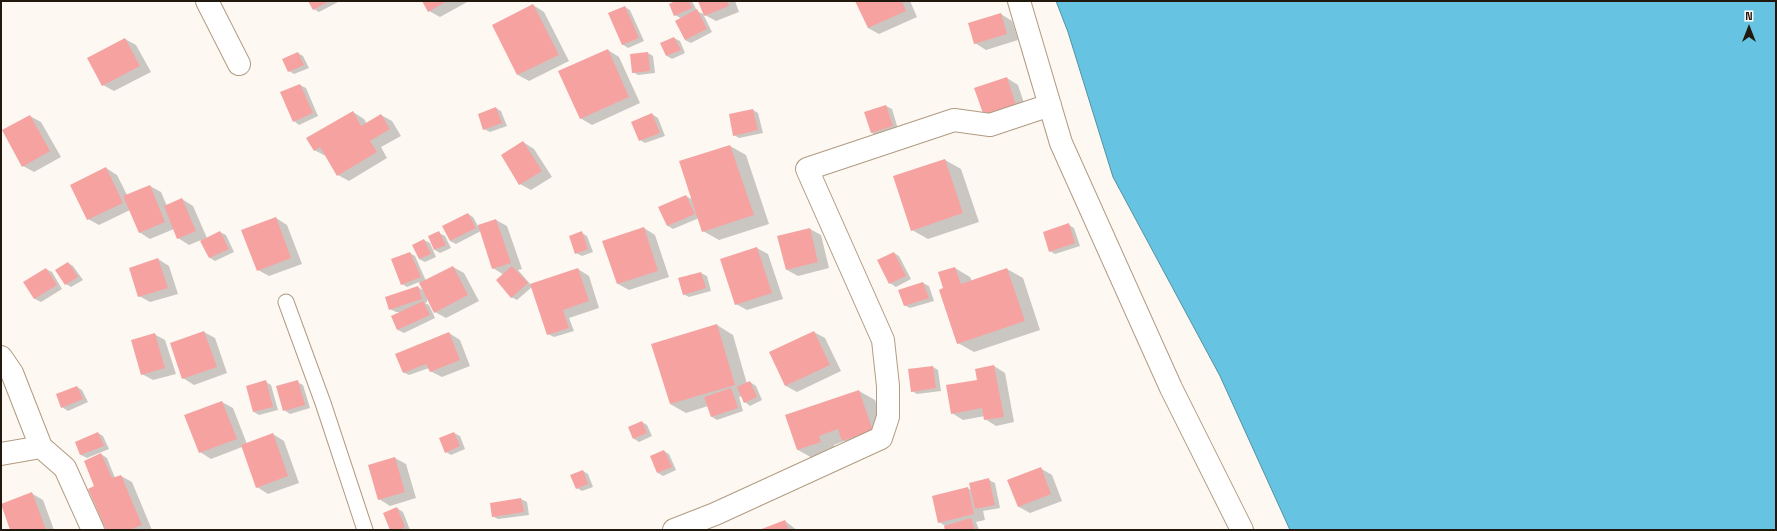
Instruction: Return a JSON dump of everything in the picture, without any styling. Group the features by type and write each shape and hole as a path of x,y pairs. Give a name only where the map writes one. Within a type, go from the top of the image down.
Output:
{"street":[{"path":"207,1 239,64"},
{"path":"1019,1 1062,143 1167,381 1242,530"},
{"path":"674,530 715,514 881,438 888,417 888,386 883,340 807,169 954,120 990,125 1050,105"},
{"path":"1,357 12,373 40,448 65,468 92,530"},
{"path":"1,454 40,448"}],"lane":[{"path":"286,302 324,403 365,530"}],"water":[{"path":"1056,1 1776,1 1776,530 1290,530 1220,376 1113,177 1068,32"}],"building":[{"path":"308,1 329,1 313,10"},
{"path":"422,1 447,1 428,12"},
{"path":"675,1 689,1 692,8 674,16 669,4"},
{"path":"698,1 727,1 729,6 704,16"},
{"path":"855,1 902,1 906,11 868,28"},
{"path":"533,4 559,55 517,75 492,25"},
{"path":"625,6 639,38 622,45 608,13"},
{"path":"697,9 707,29 685,40 675,21"},
{"path":"1001,13 1007,34 974,44 968,23"},
{"path":"674,37 681,50 666,56 660,43"},
{"path":"125,38 140,66 102,86 87,58"},
{"path":"608,49 629,97 580,119 558,71"},
{"path":"298,52 304,65 288,72 282,59"},
{"path":"648,52 650,71 632,73 630,54"},
{"path":"1007,77 1016,105 984,116 974,88"},
{"path":"300,84 313,113 293,122 280,92"},
{"path":"886,105 893,126 871,133 864,112"},
{"path":"496,107 502,123 483,130 478,114"},
{"path":"753,109 758,130 733,136 729,114"},
{"path":"353,111 361,126 381,114 390,129 370,141 377,152 337,176 320,147 314,151 306,138"},
{"path":"652,113 660,133 639,141 631,122"},
{"path":"30,115 50,151 22,167 2,130"},
{"path":"523,141 542,171 519,185 501,155"},
{"path":"730,145 754,215 702,232 679,161"},
{"path":"945,159 963,213 911,231 893,176"},
{"path":"106,167 123,203 87,220 70,185"},
{"path":"150,185 165,222 139,233 123,196"},
{"path":"686,195 695,214 667,226 658,207"},
{"path":"182,198 196,231 177,239 164,206"},
{"path":"468,213 476,228 450,241 442,226"},
{"path":"276,217 291,258 257,271 241,230"},
{"path":"496,219 511,263 492,269 478,225"},
{"path":"1069,223 1075,243 1049,252 1043,232"},
{"path":"644,227 658,271 617,284 602,241"},
{"path":"810,228 818,262 786,270 777,236"},
{"path":"220,231 229,249 209,258 200,241"},
{"path":"439,231 446,245 434,250 428,236"},
{"path":"582,231 588,249 575,254 569,236"},
{"path":"424,239 431,254 419,259 412,245"},
{"path":"757,247 772,293 735,305 720,259"},
{"path":"410,252 421,277 401,285 391,259"},
{"path":"894,252 906,276 889,284 877,260"},
{"path":"158,258 168,288 138,297 129,268"},
{"path":"68,262 78,277 65,285 55,270"},
{"path":"453,266 468,295 434,313 419,283"},
{"path":"512,266 528,283 511,298 496,280"},
{"path":"955,267 961,284 1007,268 1025,321 957,344 939,290 943,288 938,272"},
{"path":"46,268 57,285 34,299 23,282"},
{"path":"578,268 589,301 563,310 569,328 547,335 530,284"},
{"path":"701,272 706,288 683,295 678,278"},
{"path":"923,282 929,298 904,306 898,290"},
{"path":"418,286 422,299 389,310 385,297"},
{"path":"423,301 430,315 397,330 391,316"},
{"path":"717,324 735,385 670,404 651,344"},
{"path":"204,331 217,367 182,379 170,343"},
{"path":"814,331 830,365 785,386 769,352"},
{"path":"449,332 460,360 430,372 426,364 403,373 395,354"},
{"path":"155,333 165,368 141,375 131,340"},
{"path":"994,365 1004,417 984,420 982,408 951,414 946,385 977,380 975,369"},
{"path":"933,366 936,388 911,392 908,369"},
{"path":"266,380 273,407 253,412 246,386"},
{"path":"298,380 305,405 283,411 276,386"},
{"path":"750,381 757,397 744,403 737,387"},
{"path":"77,386 83,399 61,408 56,394"},
{"path":"731,388 738,408 711,417 704,397"},
{"path":"859,390 873,431 842,441 838,429 819,436 821,442 797,450 785,415"},
{"path":"222,401 237,439 199,453 184,415"},
{"path":"642,421 647,433 633,439 628,427"},
{"path":"98,432 104,446 80,455 75,442"},
{"path":"454,432 460,446 445,453 439,438"},
{"path":"273,433 288,476 256,488 241,445"},
{"path":"664,450 672,467 657,473 650,456"},
{"path":"101,453 112,478 121,475 142,525 129,530 106,530 88,489 94,486 84,461"},
{"path":"395,457 405,492 378,500 368,465"},
{"path":"1041,467 1051,494 1018,507 1007,480"},
{"path":"583,470 588,484 576,489 570,475"},
{"path":"989,478 995,505 975,509 969,483"},
{"path":"968,487 974,514 938,523 932,496"},
{"path":"32,492 46,530 10,530 1,504"},
{"path":"521,498 524,512 492,517 490,503"},
{"path":"397,507 405,527 398,530 390,530 383,513"},
{"path":"971,518 975,530 945,530 944,526"},
{"path":"785,520 789,530 759,530"}]}
